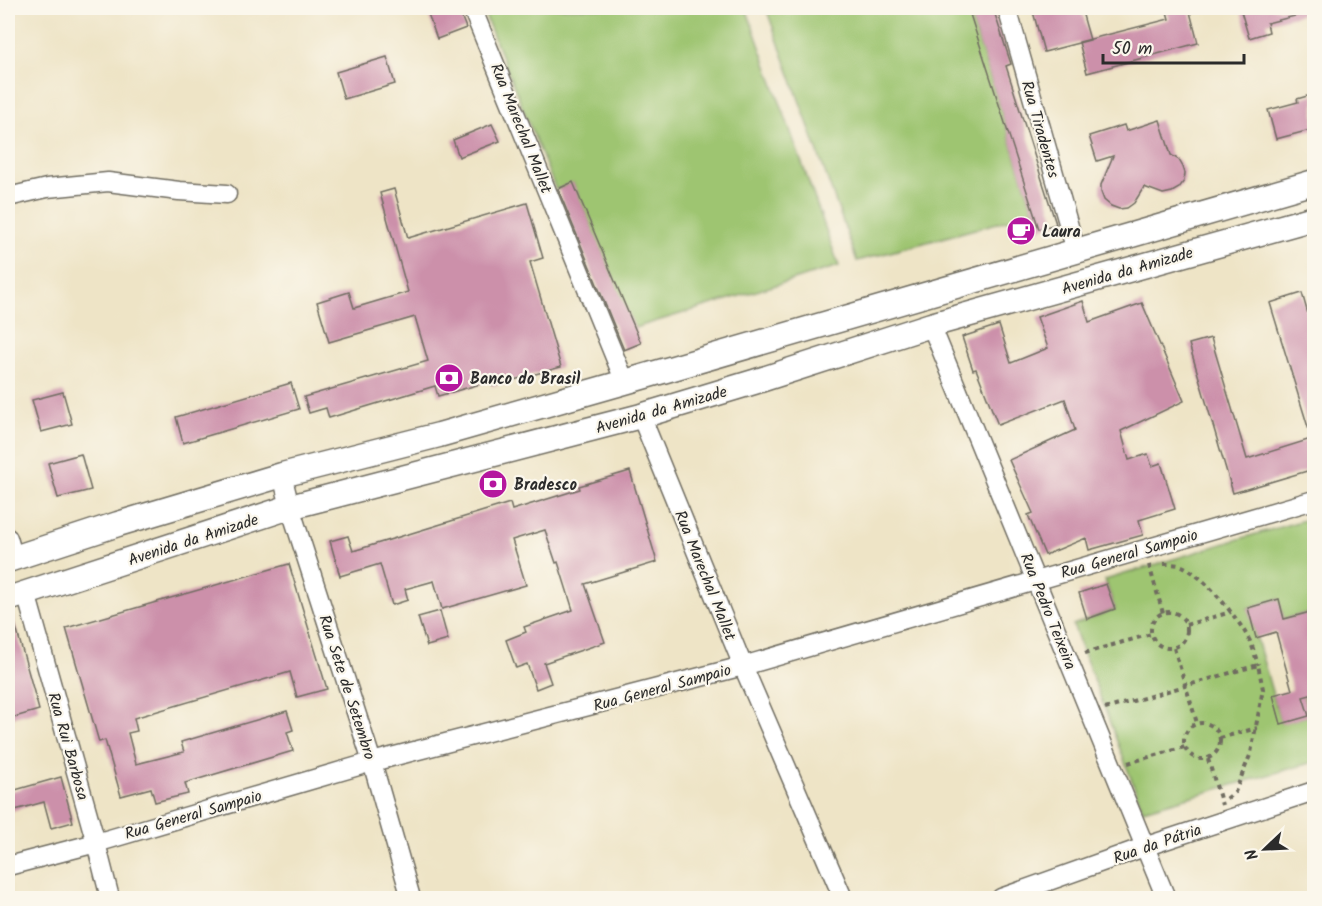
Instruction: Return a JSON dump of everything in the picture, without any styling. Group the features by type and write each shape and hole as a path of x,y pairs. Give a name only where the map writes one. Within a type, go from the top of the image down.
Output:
{"main road":[{"name":"Avenida da Amizade","path":"10,552 439,435 1314,182"},
{"path":"1194,217 1207,247"},
{"name":"Avenida da Amizade","path":"17,596 290,507 641,416 931,325 1314,218"},
{"path":"735,351 754,382"},
{"path":"439,435 448,466"}],"street":[{"name":"Rua Marechal Mallet","path":"472,8 625,382"},
{"name":"Rua Tiradentes","path":"1007,8 1076,251"},
{"path":"8,198 47,188 108,182 179,191 227,194"},
{"name":"Rua Pedro Teixeira","path":"931,325 1166,898"},
{"name":"Rua Marechal Mallet","path":"641,416 743,666 843,898"},
{"name":"Rua Sete de Setembro","path":"282,476 372,762 411,898"},
{"name":"Rua General Sampaio","path":"8,866 96,843 372,762 743,666 1314,500"},
{"name":"Rua Rui Barbosa","path":"17,596 96,843 110,898"},
{"name":"Rua da Pátria","path":"1001,898 1144,847 1224,811 1314,791"}],"path":[{"path":"1144,549 1163,613"},
{"path":"1149,567 1164,564 1184,567 1213,591 1248,636 1258,665 1263,689 1257,728 1251,753 1224,811"},
{"path":"1186,625 1231,612"},
{"path":"1163,613 1178,614 1186,625 1185,639 1174,648 1165,649 1158,646 1151,634 1150,625 1163,613"},
{"path":"1068,658 1151,634"},
{"path":"1174,648 1197,723"},
{"path":"1090,713 1258,665"},
{"path":"1197,723 1211,725 1220,738 1218,750 1208,759 1191,756 1183,743 1187,730 1197,723"},
{"path":"1220,738 1257,728"},
{"path":"1112,767 1185,747"},
{"path":"1208,759 1224,811"}],"green space":[{"path":"482,8 746,8 839,266 634,328 573,183 556,190"},
{"path":"766,8 968,8 1034,213 857,261"},
{"path":"1314,517 1314,611 1284,619 1278,599 1248,608 1281,723 1308,716 1303,697 1314,694 1314,762 1143,810 1073,625 1115,609 1105,580"}],"building":[{"path":"426,8 458,8 466,28 437,39"},
{"path":"968,8 993,8 1011,64 1006,66 1056,224 1039,229"},
{"path":"1032,8 1081,8 1090,40 1044,52"},
{"path":"1166,8 1189,8 1198,43 1087,73 1079,42 1169,19"},
{"path":"1240,8 1307,8 1307,13 1267,23 1269,32 1249,38"},
{"path":"387,57 395,84 344,99 336,72"},
{"path":"1314,94 1314,129 1276,139 1268,110 1298,102 1297,99"},
{"path":"1160,120 1171,155 1179,160 1183,167 1184,181 1179,188 1163,194 1144,187 1134,203 1127,208 1119,209 1111,206 1104,200 1101,185 1113,156 1097,161 1089,136 1124,125 1126,131"},
{"path":"492,124 500,141 459,157 453,140"},
{"path":"573,182 641,343 624,350 558,189"},
{"path":"394,189 408,238 527,203 543,258 530,262 561,367 492,386 491,381 438,396 435,386 329,418 326,408 309,413 304,397 428,361 415,317 329,342 317,302 349,292 354,308 408,292 380,193"},
{"path":"1302,293 1314,335 1314,437 1311,437 1270,303"},
{"path":"1083,301 1089,322 1142,303 1184,401 1121,431 1129,460 1148,454 1152,466 1161,463 1175,509 1139,520 1143,535 1089,550 1086,538 1045,555 1028,515 1033,513 1009,460 1075,430 1065,399 998,425 976,369 973,370 962,337 999,325 1011,363 1048,348 1037,317"},
{"path":"1211,338 1247,459 1314,438 1314,469 1233,493 1189,344"},
{"path":"291,383 299,409 183,443 176,417"},
{"path":"63,392 72,424 41,432 32,400"},
{"path":"81,454 91,490 58,498 48,463"},
{"path":"630,471 657,562 585,584 605,642 544,663 551,683 536,689 527,664 516,668 506,640 526,632 524,627 573,610 545,530 512,540 526,585 442,609 434,581 405,589 408,600 392,605 380,564 340,576 330,541 348,536 353,551 510,503 512,510"},
{"path":"289,564 327,689 297,697 290,672 134,718 137,731 128,733 136,764 184,752 181,742 287,711 293,730 287,732 293,751 185,783 188,794 155,802 151,788 121,796 105,740 99,742 66,628"},
{"path":"1106,584 1115,609 1087,619 1079,593"},
{"path":"1279,599 1284,619 1314,611 1314,694 1303,697 1309,716 1281,724 1273,695 1292,690 1276,632 1256,638 1248,608"},
{"path":"440,611 448,640 427,646 418,617"},
{"path":"8,613 12,613 39,710 8,719"},
{"path":"61,777 73,822 51,828 44,802 8,812 8,792"}],"place":[{"name":"Laura","path":"1021,231"},
{"name":"Banco do Brasil","path":"449,378"},
{"name":"Bradesco","path":"493,484"}]}
